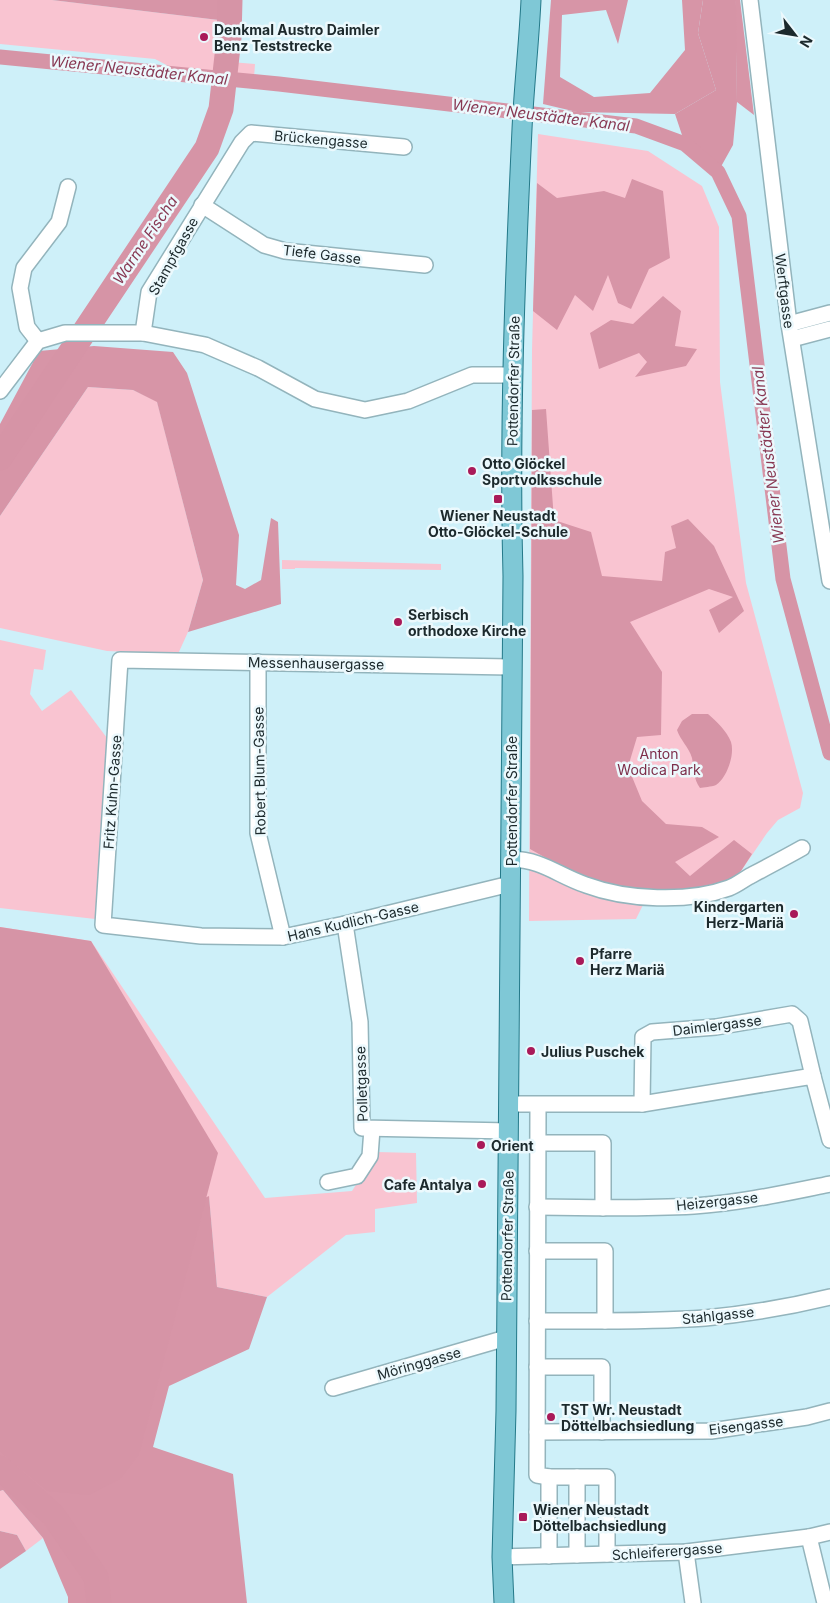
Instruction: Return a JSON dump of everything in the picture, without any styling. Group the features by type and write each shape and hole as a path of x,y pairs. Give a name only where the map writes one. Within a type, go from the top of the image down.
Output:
{"main road":[{"name":"Pottendorfer Straße","path":"504,1603 502,1557 506,1411 513,576 511,498 512,375 524,94 531,0"}],"street":[{"name":"Werftgasse","path":"750,0 790,331 829,572"},
{"name":"Brückengasse","path":"242,142 251,133 404,147"},
{"name":"Stampfgasse","path":"143,334 149,292 242,142"},
{"path":"38,341 28,327 20,288 24,268 60,222 68,188"},
{"name":"Tiefe Gasse","path":"202,205 264,245 285,251 425,265"},
{"path":"790,331 830,313"},
{"path":"790,331 830,329"},
{"path":"0,391 38,341 65,333 114,332 143,334 205,344 258,368 315,399 365,410 408,401 472,375 512,375"},
{"name":"Messenhausergasse","path":"120,660 512,667"},
{"name":"Fritz Kuhn-Gasse","path":"103,925 120,660"},
{"name":"Robert Blum-Gasse","path":"258,662 258,833 283,937"},
{"path":"511,859 528,860 546,866 585,885 606,891 648,898 686,898 729,888 802,848"},
{"name":"Hans Kudlich-Gasse","path":"103,925 201,936 283,937 510,884"},
{"name":"Polletgasse","path":"345,924 360,1022 362,1128 509,1132"},
{"name":"Daimlergasse","path":"642,1104 644,1037 652,1032 716,1027 792,1014 800,1021 830,1140"},
{"path":"509,1104 642,1104 813,1076"},
{"path":"538,1105 537,1475 549,1477 607,1477 607,1554"},
{"path":"328,1182 357,1176 370,1156 372,1128"},
{"path":"538,1143 603,1143 603,1208"},
{"name":"Heizergasse","path":"537,1207 695,1206 830,1184"},
{"path":"537,1251 605,1252 605,1321"},
{"name":"Stahlgasse","path":"537,1321 705,1318 789,1307 830,1297"},
{"name":"Möringgasse","path":"333,1388 506,1338"},
{"path":"537,1367 602,1367 602,1432"},
{"name":"Eisengasse","path":"537,1432 710,1431 807,1417 830,1411"},
{"path":"549,1477 549,1556"},
{"path":"577,1477 577,1555"},
{"name":"Schleiferergasse","path":"502,1557 686,1552 809,1537 830,1532"},
{"path":"809,1537 825,1603"},
{"path":"686,1552 693,1603"}],"green space":[{"path":"0,0 52,0 227,21 219,61 255,64 254,78 174,69 155,59 0,44"},
{"name":"Anton Wodica Park","path":"538,134 648,151 702,186 719,227 720,382 746,583 803,793 800,808 778,820 741,871 649,893 636,919 529,921 532,350"},
{"path":"88,387 133,390 157,401 203,580 188,632 178,654 107,651 0,628 0,516"},
{"path":"282,560 441,564 441,570 282,569"},
{"path":"0,640 46,650 43,670 34,669 30,694 42,711 71,690 107,738 95,919 0,908"},
{"path":"0,927 91,941 265,1198 352,1191 377,1152 416,1153 417,1203 375,1209 375,1232 346,1235 267,1297 217,1287 209,1197 180,1209"},
{"path":"3,1490 43,1538 26,1551 17,1535 0,1531 0,1491"}],"shaded area":[{"path":"52,0 224,0 227,21"},
{"path":"551,0 628,0 618,44 606,10 562,15 560,77 594,97 650,93 685,50 682,0 703,0 698,33 716,90 675,114 577,112 543,104"},
{"path":"703,0 735,0 736,6 737,102 733,145 718,172 685,144 675,114 716,90 698,33"},
{"path":"735,0 740,0 754,115 737,102"},
{"path":"632,179 663,191 670,258 649,269 631,309 618,303 608,275 593,311 575,295 557,330 533,311 537,183 557,198 604,191 625,198"},
{"path":"663,296 681,311 675,346 697,349 686,366 635,377 647,362 639,353 599,369 590,333 611,320 633,324"},
{"path":"94,346 173,352 187,373 239,535 236,585 245,589 261,580 271,518 278,522 281,604 188,632 203,580 157,402 133,390 88,387 0,516 0,424 39,351"},
{"path":"546,409 554,520 591,532 602,576 662,581 665,552 676,548 671,526 688,519 714,546 744,611 719,633 709,610 733,597 709,589 630,622 662,672 661,735 637,737 628,767 642,801 666,824 702,827 719,837 675,862 690,876 734,840 752,854 741,871 726,884 685,893 629,890 580,877 530,849 532,410"},
{"path":"692,714 708,714 724,730 731,742 732,753 727,771 720,782 714,786 700,788 695,777 691,754 677,730 682,721"},
{"path":"0,927 91,941 218,1153 139,1454 120,1479 89,1495 48,1491 0,1451"},
{"path":"209,1196 217,1287 267,1297 249,1349 169,1386 153,1447 233,1474 247,1603 68,1603 68,1597 43,1538 3,1490 0,1491 0,1380 180,1209"},
{"path":"0,1531 17,1535 26,1551 0,1569"}],"waterway":[{"name":"Warme Fischa","path":"0,458 207,148 221,109 229,38 230,0"},
{"name":"Wiener Neustädter Kanal","path":"0,57 279,84 636,126 685,144 718,172 739,216 783,579 830,753"},
{"name":"Warme Fischa","path":"0,1468 53,1515 96,1577 99,1603"}],"place":[{"name":"Denkmal Austro Daimler Benz Teststrecke","path":"204,37"},
{"name":"Otto Glöckel Sportvolksschule","path":"472,471"},
{"name":"Wiener Neustadt Otto-Glöckel-Schule","path":"498,499"},
{"name":"Serbisch orthodoxe Kirche","path":"398,622"},
{"name":"Kindergarten Herz-Mariä","path":"794,914"},
{"name":"Pfarre Herz Mariä","path":"580,961"},
{"name":"Julius Puschek","path":"531,1051"},
{"name":"Orient","path":"481,1145"},
{"name":"Cafe Antalya","path":"482,1184"},
{"name":"TST Wr. Neustadt Döttelbachsiedlung","path":"551,1417"},
{"name":"Wiener Neustadt Döttelbachsiedlung","path":"523,1517"}]}
